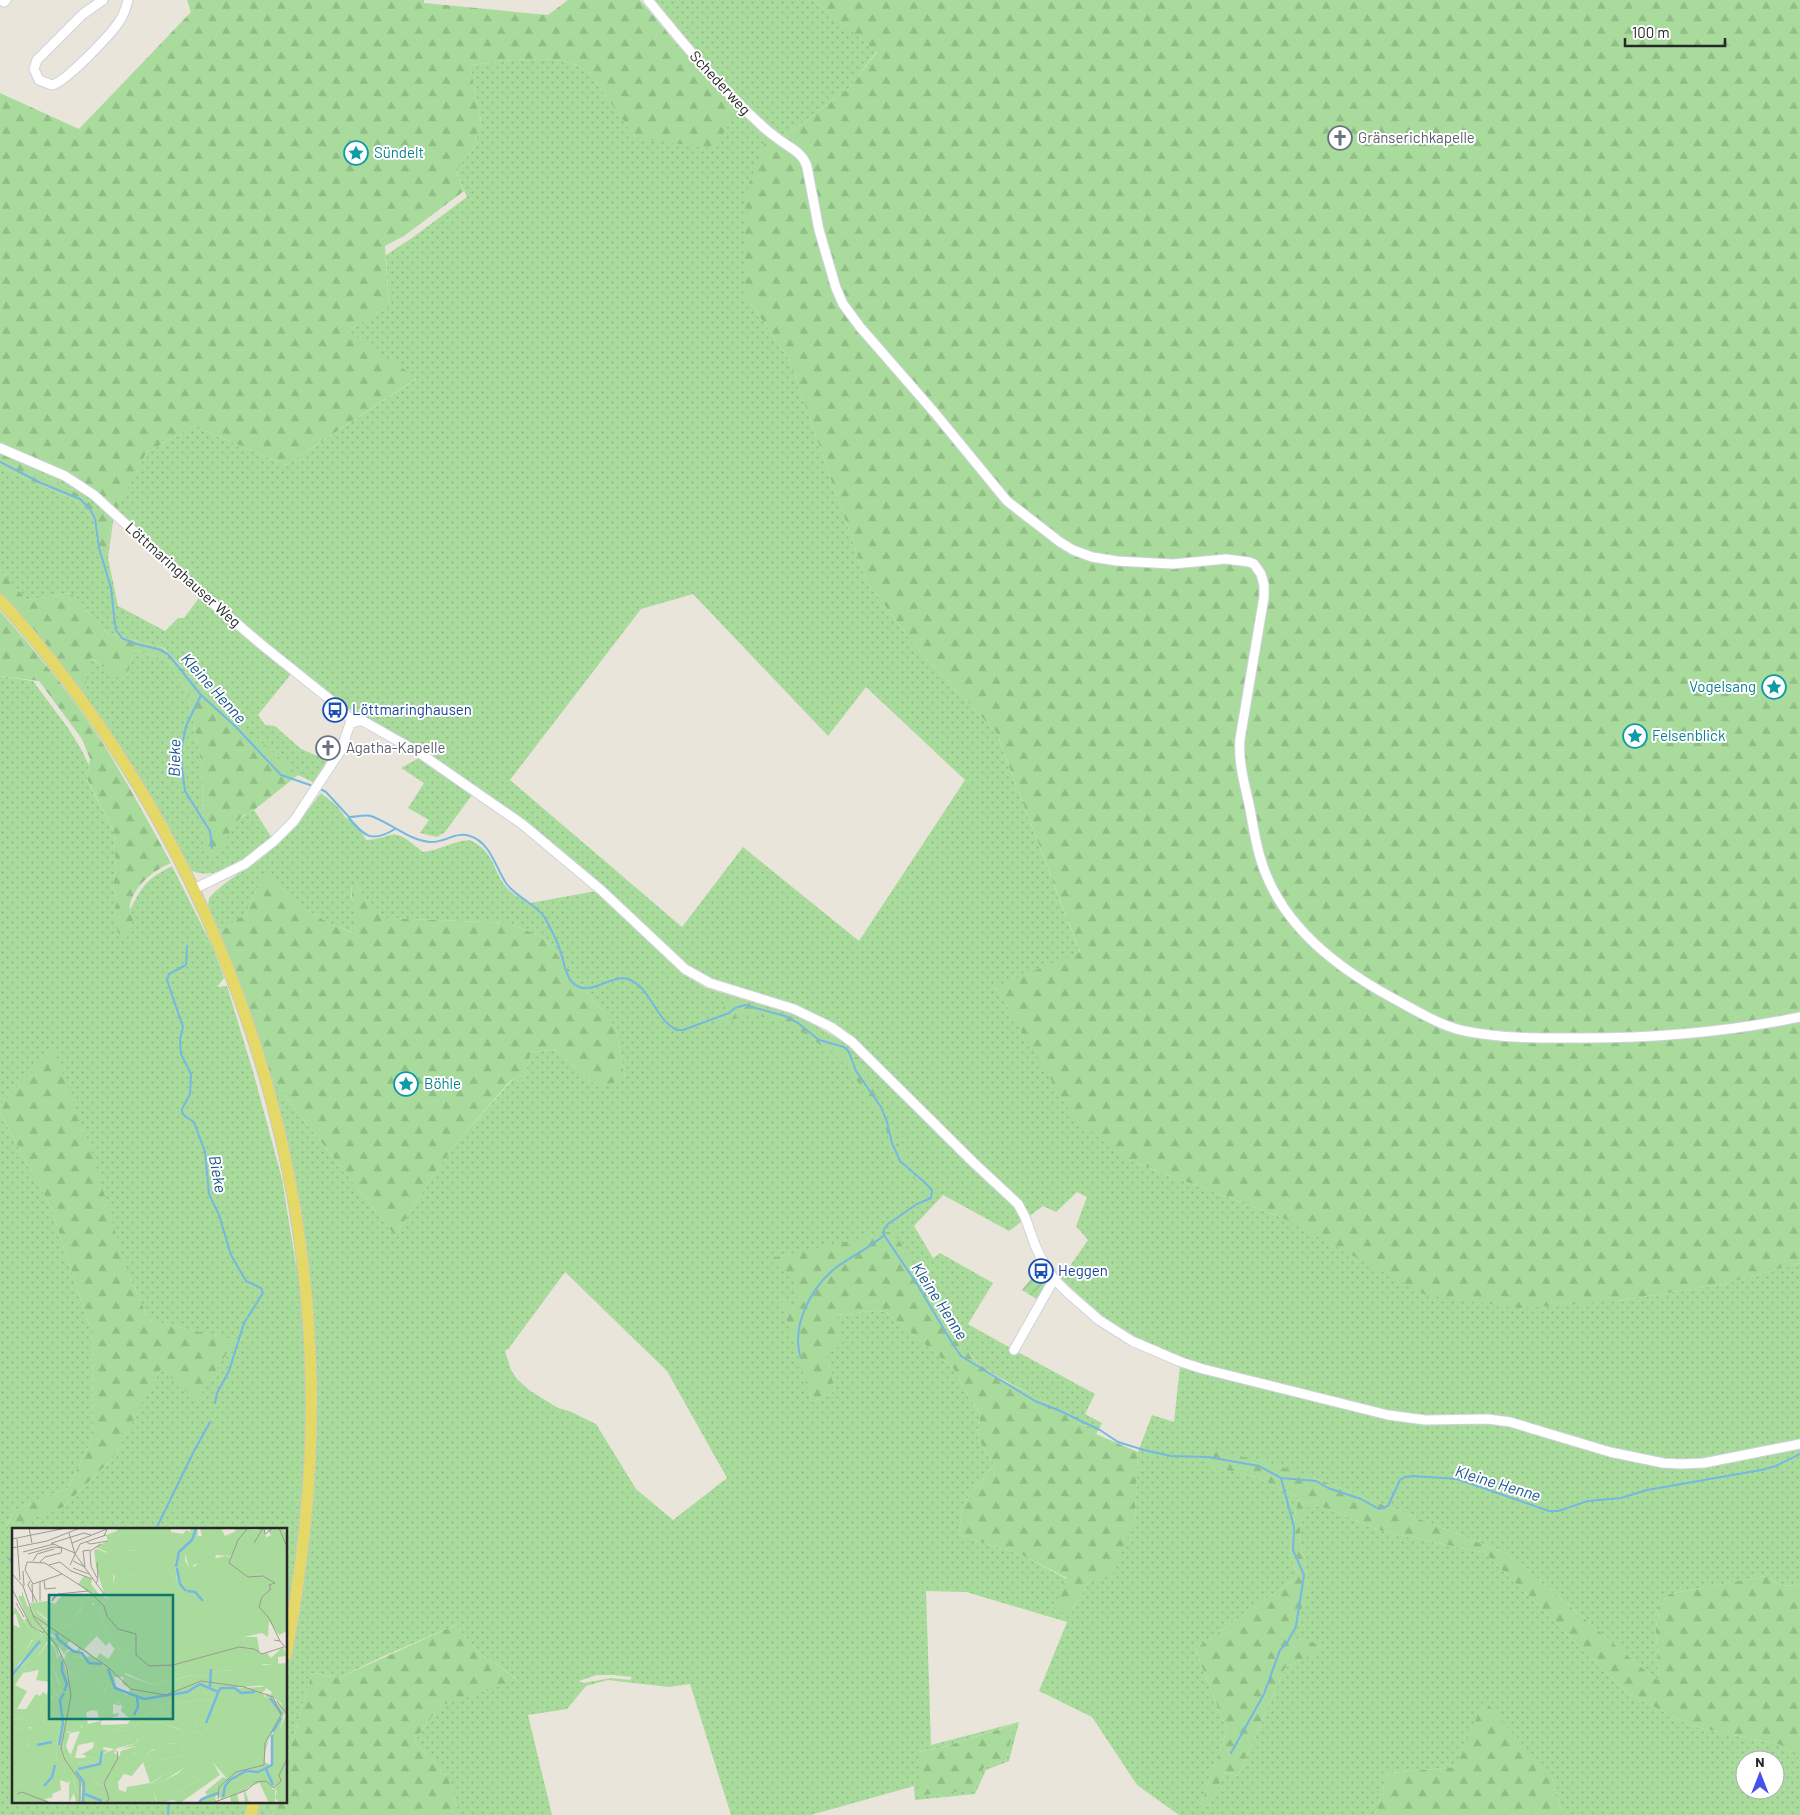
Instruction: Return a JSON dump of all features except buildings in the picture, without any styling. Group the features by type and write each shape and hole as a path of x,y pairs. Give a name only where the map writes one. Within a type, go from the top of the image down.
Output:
{"main road":[{"path":"0,600 83,702 111,743 156,817 194,889 232,980 264,1074 291,1188 303,1265 311,1382 311,1454 305,1532 296,1602 288,1644"},
{"path":"251,1815 254,1802"}],"street":[{"path":"104,0 83,14 37,60 34,69 39,80 52,85 65,78 114,29 123,16 128,0"},
{"name":"Schederweg","path":"648,0 702,65 742,107 777,138 802,156 808,166 815,216 828,264 843,304 860,327 940,418 1007,501 1060,542 1073,550 1092,557 1117,561 1173,564 1232,559 1249,562 1258,569 1264,585 1264,596 1242,722 1239,750 1240,765 1256,838 1267,877 1287,911 1329,957 1372,987 1422,1014 1459,1030 1493,1036 1642,1038 1723,1030 1800,1017"},
{"name":"Löttmaringhauser Weg","path":"0,448 66,476 94,495 202,594 262,646 338,706 353,722"},
{"path":"194,889 250,861 281,834 294,820 341,750 350,724 363,721 421,754 503,810 601,890 685,969 710,983 794,1009 839,1032 861,1049 974,1163 1018,1204 1025,1217 1037,1252 1054,1279 1098,1320 1132,1341 1203,1369 1374,1412 1425,1420 1479,1418 1497,1420 1543,1431 1610,1452 1673,1464 1704,1463 1800,1444"},
{"path":"1014,1350 1054,1279"}],"green space":[{"path":"187,0 424,0 424,3 548,15 568,0 640,0 681,49 689,40 742,102 718,143 710,148 636,138 593,77 580,67 566,62 534,59 470,65 481,121 474,148 463,160 456,172 464,191 404,236 385,246 389,306 348,331 417,378 286,465 194,426 146,453 114,514 54,471 0,447 0,93 79,129 191,12"},
{"path":"654,0 813,0 877,51 849,88 788,134 777,136 745,295 789,359 867,582 916,647 996,732 1080,953 995,988 1126,1159 1281,1217 1618,1301 1724,1284 1800,1263 1800,1585 1782,1586 1765,1576 1669,1594 1658,1608 1656,1631 1659,1680 1654,1678 1508,1554 1313,1477 1211,1466 1256,1477 1298,1497 1289,1554 1299,1576 1195,1649 1227,1730 1201,1804 1208,1807 1225,1772 1238,1776 1285,1668 1326,1646 1293,1638 1308,1586 1305,1559 1299,1540 1304,1507 1318,1505 1382,1531 1485,1553 1627,1693 1691,1726 1781,1745 1800,1758 1800,1815 1563,1815 1552,1778 1456,1767 1388,1773 1375,1815 1179,1815 1137,1785 1092,1717 1039,1691 1067,1622 966,1592 926,1591 931,1745 1019,1722 1009,1761 986,1770 975,1794 915,1800 914,1786 811,1815 731,1815 690,1684 669,1687 608,1680 586,1686 567,1709 528,1715 552,1815 459,1815 449,1779 414,1741 440,1706 517,1679 477,1651 455,1625 339,1678 312,1673 288,1756 288,1528 12,1528 12,1802 275,1802 272,1815 0,1815 0,1113 51,1208 92,1334 93,1437 68,1488 13,1511 7,1526 62,1508 113,1458 161,1368 234,1340 149,1320 126,1269 54,1051 0,1105 0,676 33,681 68,728 89,765 87,780 114,832 116,869 113,886 117,900 113,915 133,919 130,910 146,883 172,866 213,948 224,978 217,987 227,986 254,1075 282,1179 296,1265 309,1264 292,1173 270,1077 395,1236 436,1171 459,1140 513,1079 523,1082 531,1053 555,1049 598,1087 625,1078 616,1028 544,938 509,923 386,918 366,899 357,885 352,885 351,895 357,934 333,925 305,909 268,876 254,894 246,916 239,918 220,932 208,906 209,898 221,886 264,856 280,842 321,793 337,806 345,817 357,825 366,840 395,835 404,837 423,852 470,840 479,845 489,856 507,888 530,903 596,891 683,974 706,988 796,1015 850,1045 863,1046 829,1021 768,996 706,977 693,969 478,788 357,715 171,566 114,514 108,558 118,606 165,631 178,618 184,618 202,594 291,674 258,715 265,725 275,726 301,749 327,760 315,783 298,775 246,729 206,692 164,648 107,633 71,593 27,600 0,570 0,467 75,500 94,519 98,548 106,558 111,519 72,490 0,453 0,447 54,471 114,513 146,453 194,426 286,465 416,379 348,331 389,306 386,255 467,197 456,172 463,160 474,148 481,121 470,65 533,59 566,62 580,67 591,75 636,138 728,87","holes":["693,594 828,736 866,687 965,780 859,941 743,847 682,927 510,780 641,609","1077,1192 1087,1197 1076,1226 1088,1240 1061,1279 1105,1319 1180,1366 1174,1422 1152,1415 1138,1452 1135,1519 1090,1580 1069,1615 1067,1579 1022,1555 959,1535 962,1505 994,1465 978,1438 980,1414 953,1368 886,1312 875,1311 837,1315 827,1356 835,1391 812,1402 782,1302 797,1308 797,1279 774,1257 793,1254 963,1346 971,1356 996,1376 1043,1401 1096,1434 1102,1423 1085,1414 1095,1394 968,1324 993,1283 940,1253 933,1258 914,1226 943,1195 1009,1231 1043,1206 1056,1212","565,1272 667,1371 727,1478 673,1520 636,1489 596,1424 569,1411 558,1408 529,1390 517,1379 511,1370 505,1351","597,1675 632,1677 630,1680 611,1678 583,1683 579,1681","1014,1724 1006,1760 984,1767 974,1790 918,1752 944,1747"]},
{"path":"813,0 1800,0 1800,1263 1724,1284 1618,1301 1520,1308 1426,1295 1281,1217 1126,1159 1075,1119 995,987 1080,952 996,732 916,647 867,582 789,359 745,295 745,194 770,130 777,136 788,134 849,88 877,52"},
{"path":"0,453 72,490 111,518 106,558 98,548 94,519 75,500 0,467"},
{"path":"0,570 27,600 71,593 107,633 163,648 206,692 298,775 254,810 242,816 231,829 223,848 216,855 207,855 203,845 202,766 187,691 168,660 133,650 126,683 91,658 83,698 45,647 0,593"},
{"path":"0,611 29,644 83,713 124,778 171,863 146,879 132,897 130,910 133,919 127,938 118,933 113,915 117,900 113,886 116,869 114,832 87,779 90,759 82,739 39,681 0,676"},
{"path":"133,650 168,660 187,691 202,766 203,845 210,855 216,855 235,824 254,810 272,838 245,859 225,870 214,873 192,871 141,782 83,698 90,658 126,682"},
{"path":"419,758 472,795 445,832 437,837 420,833 429,820 408,808 424,783 401,768"},
{"path":"268,875 305,909 333,925 356,934 352,885 357,885 366,899 386,918 509,923 544,938 616,1028 625,1079 598,1087 555,1049 531,1053 523,1082 512,1079 459,1140 436,1171 395,1236 270,1077 220,932 239,918 246,916 254,894"},
{"path":"726,1000 743,1001 798,1019 859,1059 899,1146 910,1162 934,1187 923,1189 894,1155 883,1120 848,1067 828,1050 786,1022 750,1014 718,1024"},
{"path":"54,1050 92,1152 126,1269 149,1320 235,1340 197,1401 161,1369 113,1458 62,1508 7,1527 13,1511 68,1488 93,1437 92,1334 51,1208 0,1113 0,1105"},
{"path":"893,1231 971,1357 994,1376 1035,1396 1096,1434 1138,1452 1135,1520 1111,1578 1090,1580 1069,1615 1054,1609 1067,1578 1022,1555 959,1535 962,1505 994,1465 978,1438 980,1414 953,1368 886,1312 875,1311 837,1315 843,1343 827,1356 835,1391 812,1402 781,1301 797,1308 797,1279 772,1262 774,1257"},
{"path":"1038,1272 1044,1275 1048,1281 1038,1300 1022,1290"},
{"path":"1208,1449 1266,1462 1313,1477 1508,1554 1654,1678 1659,1680 1656,1631 1658,1608 1669,1594 1765,1576 1782,1586 1800,1585 1800,1758 1781,1745 1691,1726 1627,1693 1485,1553 1382,1531 1318,1505 1304,1508 1299,1540 1305,1559 1308,1586 1294,1638 1327,1646 1285,1668 1238,1776 1225,1772 1208,1807 1201,1804 1227,1730 1195,1649 1299,1576 1289,1554 1298,1497 1256,1477 1210,1466"},
{"path":"455,1625 477,1651 518,1680 440,1706 414,1741 449,1779 459,1815 272,1815 275,1802 288,1802 288,1756 312,1673 339,1678"},
{"path":"1484,1700 1552,1778 1563,1815 1375,1815 1388,1773 1456,1767"},
{"path":"1015,1724 1006,1760 984,1767 974,1790 921,1795 918,1752 944,1747"}],"waterway":[{"name":"Kleine Henne","path":"0,462 41,483 80,499 90,509 95,519 99,548 111,588 116,630 122,638 168,654 201,695 236,727 281,775 313,786"},
{"name":"Bieke","path":"201,695 186,726 181,751 182,768 185,791 210,831 212,848"},
{"name":"Kleine Henne","path":"320,789 326,792 349,817 371,816 422,841 435,842 460,835 477,839 488,850 510,888 537,908 545,918 558,944 567,975 578,986 592,988 621,978 628,979 642,989 663,1019 677,1030 683,1030 745,1005 785,1016 798,1023 819,1040 844,1047 849,1052 856,1071 881,1107 892,1143 900,1161 932,1190 931,1198 917,1204 888,1224 884,1229 884,1235 917,1284 954,1346 961,1356 1035,1401 1100,1430 1118,1442 1171,1456 1208,1457 1259,1466 1281,1478 1316,1481 1328,1488 1361,1499 1379,1509 1388,1506 1400,1480 1405,1477 1457,1479 1549,1511 1558,1511 1588,1501 1621,1498 1647,1490 1761,1470 1776,1466 1800,1454"},
{"name":"Kleine Henne","path":"349,818 360,830 369,836 380,836 395,829"},
{"name":"Bieke","path":"187,946 186,965 169,974 167,980 183,1027 180,1039 181,1054 191,1074 190,1094 182,1109 182,1113 194,1122 205,1152 209,1194 219,1215 231,1255 246,1281 261,1288 263,1293 244,1323 229,1371 217,1393 215,1403"},
{"path":"800,1356 798,1344 801,1320 810,1298 833,1270 884,1235"},
{"name":"Bieke","path":"156,1528 210,1422"},
{"path":"1231,1753 1264,1694 1280,1650 1287,1643 1296,1626 1304,1575 1293,1550 1294,1527 1281,1478"},
{"name":"Bieke","path":"168,1815 169,1802"}],"place":[{"name":"Gränserichkapelle","path":"1340,138"},
{"name":"Sündelt","path":"356,153"},
{"name":"Vogelsang","path":"1774,687"},
{"name":"Löttmaringhausen","path":"335,710"},
{"name":"Felsenblick","path":"1635,736"},
{"name":"Agatha-Kapelle","path":"328,748"},
{"name":"Böhle","path":"406,1084"},
{"name":"Heggen","path":"1041,1271"}]}
